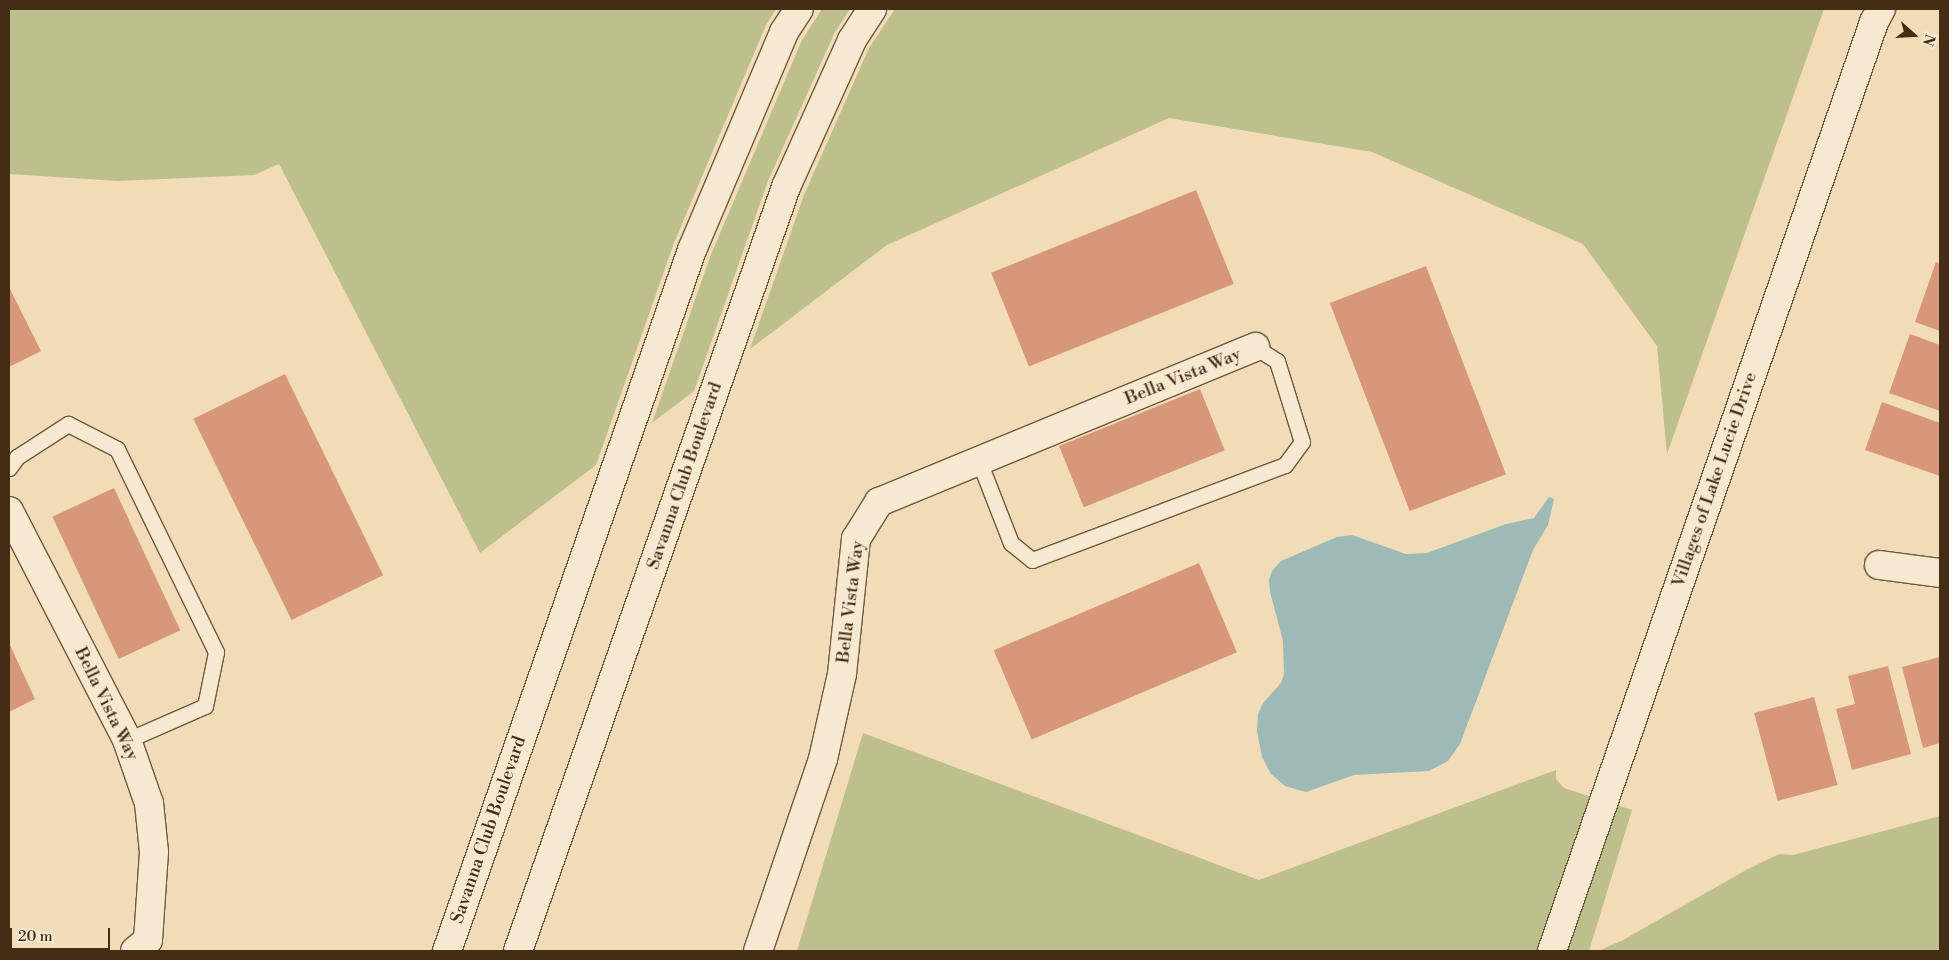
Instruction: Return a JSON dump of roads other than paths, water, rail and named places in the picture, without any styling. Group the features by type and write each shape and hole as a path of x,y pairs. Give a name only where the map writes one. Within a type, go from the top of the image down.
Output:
{"street":[{"name":"Savanna Club Boulevard","path":"447,951 692,250 784,32 799,9"},
{"name":"Savanna Club Boulevard","path":"518,951 786,188 852,40 872,9"},
{"name":"Villages of Lake Lucie Drive","path":"1552,951 1874,22 1881,9"},
{"name":"Bella Vista Way","path":"758,951 823,759 842,674 856,539 879,502 1255,346"},
{"name":"Bella Vista Way","path":"9,511 127,740 149,803 154,852 148,948"},
{"path":"1879,566 1940,573"}],"lane":[{"path":"978,461 1011,543 1032,560 1285,465 1302,442 1277,361 1255,346"},
{"path":"9,468 17,456 68,424 117,449 216,652 204,706 127,740"}],"water":[{"path":"1549,497 1554,499 1548,525 1533,550 1460,744 1448,761 1429,771 1354,775 1306,792 1285,786 1271,774 1262,757 1257,731 1258,714 1263,703 1281,683 1284,674 1283,641 1270,592 1269,580 1272,571 1281,561 1337,537 1352,535 1406,554 1427,553 1506,524 1534,518"}]}
